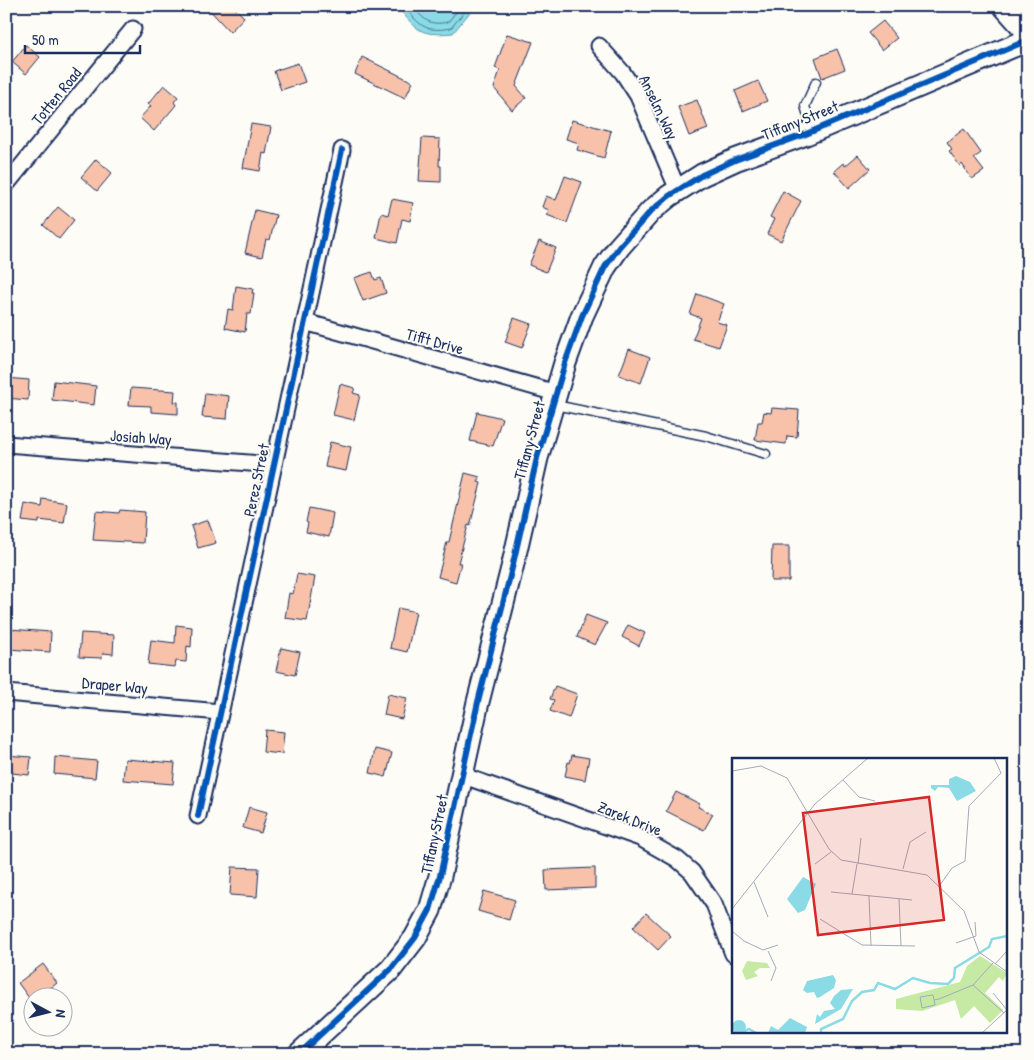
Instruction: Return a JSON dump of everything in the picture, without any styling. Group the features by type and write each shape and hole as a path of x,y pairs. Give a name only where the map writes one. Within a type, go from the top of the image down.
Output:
{"street":[{"path":"1004,6 1028,33"},
{"name":"Totten Road","path":"6,185 133,28"},
{"name":"Tiffany Street","path":"299,1054 391,969 414,938 430,910 537,458 554,399 582,316 605,267 634,228 651,211 678,190 702,175 813,131 1028,40"},
{"name":"Anselm Way","path":"599,46 623,74 638,96 678,190"},
{"name":"Perez Street","path":"198,816 342,150"},
{"name":"Tifft Drive","path":"305,322 554,399"},
{"name":"Josiah Way","path":"6,444 274,465"},
{"name":"Draper Way","path":"6,693 220,712"},
{"name":"Zarek Drive","path":"461,775 640,838 677,859 692,872 704,887 714,904 732,951"}],"lane":[{"path":"813,131 805,106 816,82"},
{"path":"554,399 592,414 706,436 766,454"}],"water":[{"path":"396,6 475,6 453,33 433,34 420,30"}],"building":[{"path":"206,6 233,6 244,17 230,32"},
{"path":"883,21 897,38 882,50 868,33"},
{"path":"507,34 533,42 516,86 526,98 512,110 494,88 500,70 495,68"},
{"path":"26,45 40,57 26,74 12,62"},
{"path":"837,49 845,69 822,78 815,58"},
{"path":"362,57 413,82 405,98 355,74"},
{"path":"298,63 305,82 281,90 274,71"},
{"path":"758,81 767,101 743,111 735,91"},
{"path":"164,85 178,97 174,102 176,105 154,131 140,118 151,106 148,104"},
{"path":"697,100 708,129 689,136 678,107"},
{"path":"572,120 611,131 604,158 577,150 579,143 566,139"},
{"path":"251,124 271,127 266,154 263,153 260,171 243,168"},
{"path":"964,129 981,153 974,158 984,171 972,179 962,164 960,166 949,151 952,149 947,142"},
{"path":"422,138 440,139 439,166 441,166 441,182 419,181"},
{"path":"858,155 870,169 849,188 834,171 843,163 845,166"},
{"path":"96,159 112,173 97,191 81,177"},
{"path":"565,176 582,182 567,223 547,215 549,210 542,207 546,196 556,200"},
{"path":"783,191 801,201 781,241 767,234 774,219 770,217"},
{"path":"392,199 413,203 410,221 402,219 397,243 376,238 381,213 388,215"},
{"path":"58,207 74,220 59,239 43,225"},
{"path":"255,210 276,215 270,240 266,239 262,257 245,253"},
{"path":"539,241 556,248 546,272 529,265"},
{"path":"372,272 375,280 381,278 386,293 363,301 354,278"},
{"path":"236,286 253,289 252,293 254,293 251,314 247,314 245,332 225,328 228,309 233,310"},
{"path":"697,294 724,304 717,322 727,325 719,347 693,339 701,318 690,314"},
{"path":"514,318 531,324 522,348 505,342"},
{"path":"629,349 650,357 641,383 619,375"},
{"path":"6,378 29,380 28,400 6,398"},
{"path":"54,381 96,386 94,405 52,400"},
{"path":"340,384 355,388 353,393 360,395 354,420 333,415"},
{"path":"131,388 175,391 174,402 178,402 178,414 151,412 151,406 129,405"},
{"path":"205,393 229,396 227,419 202,417"},
{"path":"772,408 799,410 797,437 787,436 786,444 755,440 758,422 762,422 764,412 771,413"},
{"path":"477,412 502,418 493,446 470,441"},
{"path":"330,442 351,447 346,471 325,467"},
{"path":"465,473 480,477 478,482 481,483 458,563 461,563 456,582 438,577 447,542 449,542"},
{"path":"43,499 67,503 64,523 39,520 39,523 22,521 25,504 42,507"},
{"path":"309,508 333,513 329,537 306,532"},
{"path":"120,510 145,512 143,543 93,540 96,511 119,513"},
{"path":"208,520 216,543 198,548 191,526"},
{"path":"772,546 789,546 789,581 771,581"},
{"path":"297,574 315,577 307,621 285,618 289,593 293,594"},
{"path":"398,608 416,612 407,652 390,648"},
{"path":"586,615 607,623 595,645 577,637"},
{"path":"176,625 192,627 191,647 187,646 186,662 176,661 175,667 148,664 151,640 175,643"},
{"path":"628,625 645,633 639,646 622,637"},
{"path":"9,629 51,632 50,652 8,649"},
{"path":"81,633 114,635 113,654 103,653 102,658 79,657"},
{"path":"281,648 300,652 295,675 276,671"},
{"path":"555,686 577,694 569,718 550,711 554,700 550,699"},
{"path":"388,694 407,698 402,719 384,715"},
{"path":"265,730 284,732 282,754 263,752"},
{"path":"375,749 392,753 386,777 370,773"},
{"path":"6,755 31,757 29,775 12,773 12,770 6,770"},
{"path":"572,755 589,758 585,780 565,776 568,762 570,763"},
{"path":"55,757 97,761 95,778 54,774"},
{"path":"125,759 175,763 173,784 123,780"},
{"path":"676,792 700,804 698,807 713,814 704,830 666,811"},
{"path":"249,807 267,812 261,833 243,828"},
{"path":"232,867 259,868 257,897 230,895"},
{"path":"595,868 595,888 546,890 545,870"},
{"path":"484,891 515,900 509,920 478,911"},
{"path":"646,913 671,936 658,950 633,927"},
{"path":"43,964 57,983 51,988 22,988 18,983"}],"cycle path":[{"path":"299,1054 391,969 415,938 430,910 440,876 478,702 512,568 537,458 565,363 582,316 605,267 619,247 651,211 669,196 702,175 735,160 806,134 1028,40"},
{"path":"198,816 342,150"}]}
